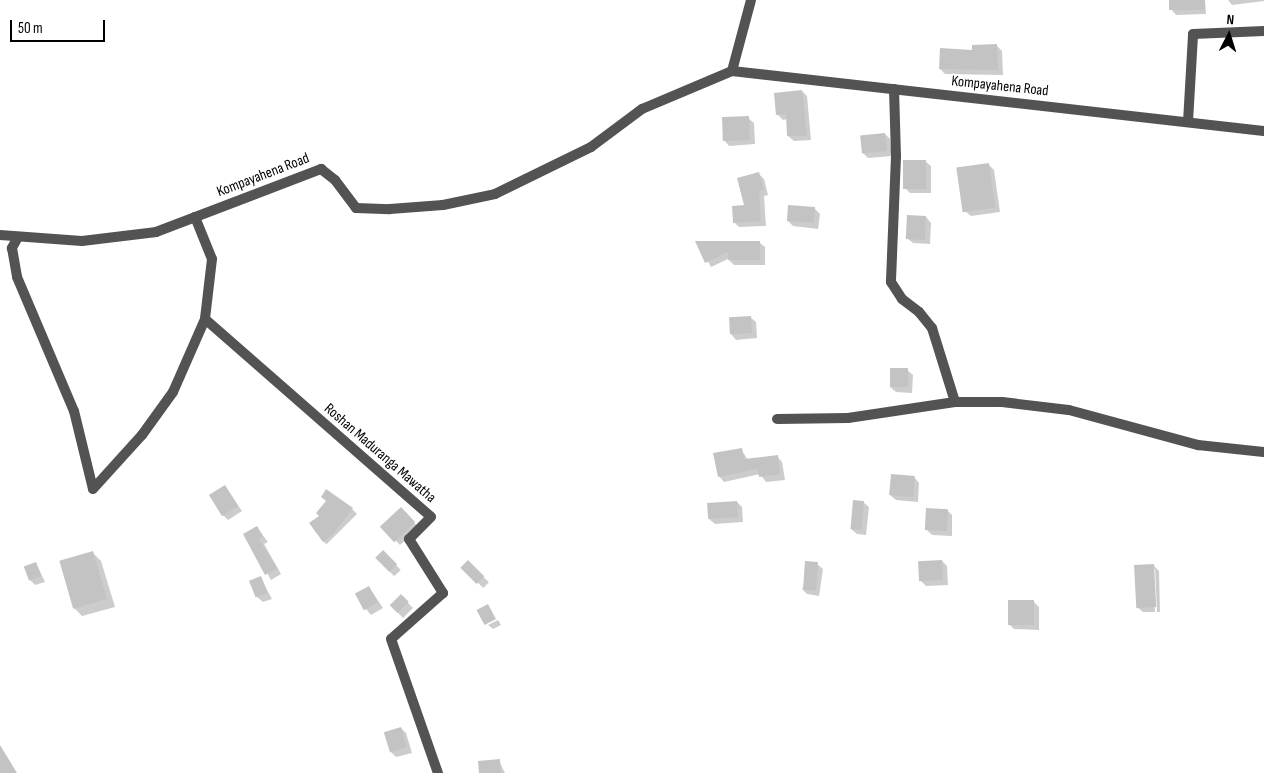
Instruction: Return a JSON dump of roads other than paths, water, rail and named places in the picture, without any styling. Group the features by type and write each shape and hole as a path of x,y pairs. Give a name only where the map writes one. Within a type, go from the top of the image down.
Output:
{"street":[{"path":"732,71 751,0"},
{"path":"1188,122 1193,34 1264,31"},
{"name":"Kompayahena Road","path":"0,235 82,242 156,232 321,169 335,180 356,208 390,210 443,205 495,194 591,147 642,109 732,71 1264,131"},
{"path":"894,89 896,156 891,282 902,299 919,312 932,328 955,402"},
{"path":"18,237 12,248 17,277 74,411 93,489 142,435 173,392 205,319 212,259 195,217"},
{"name":"Roshan Maduranga Mawatha","path":"205,319 431,517 409,539 442,593 391,639 438,773"},
{"path":"777,420 848,418 955,402 1002,402 1069,410 1198,445 1264,452"}]}
